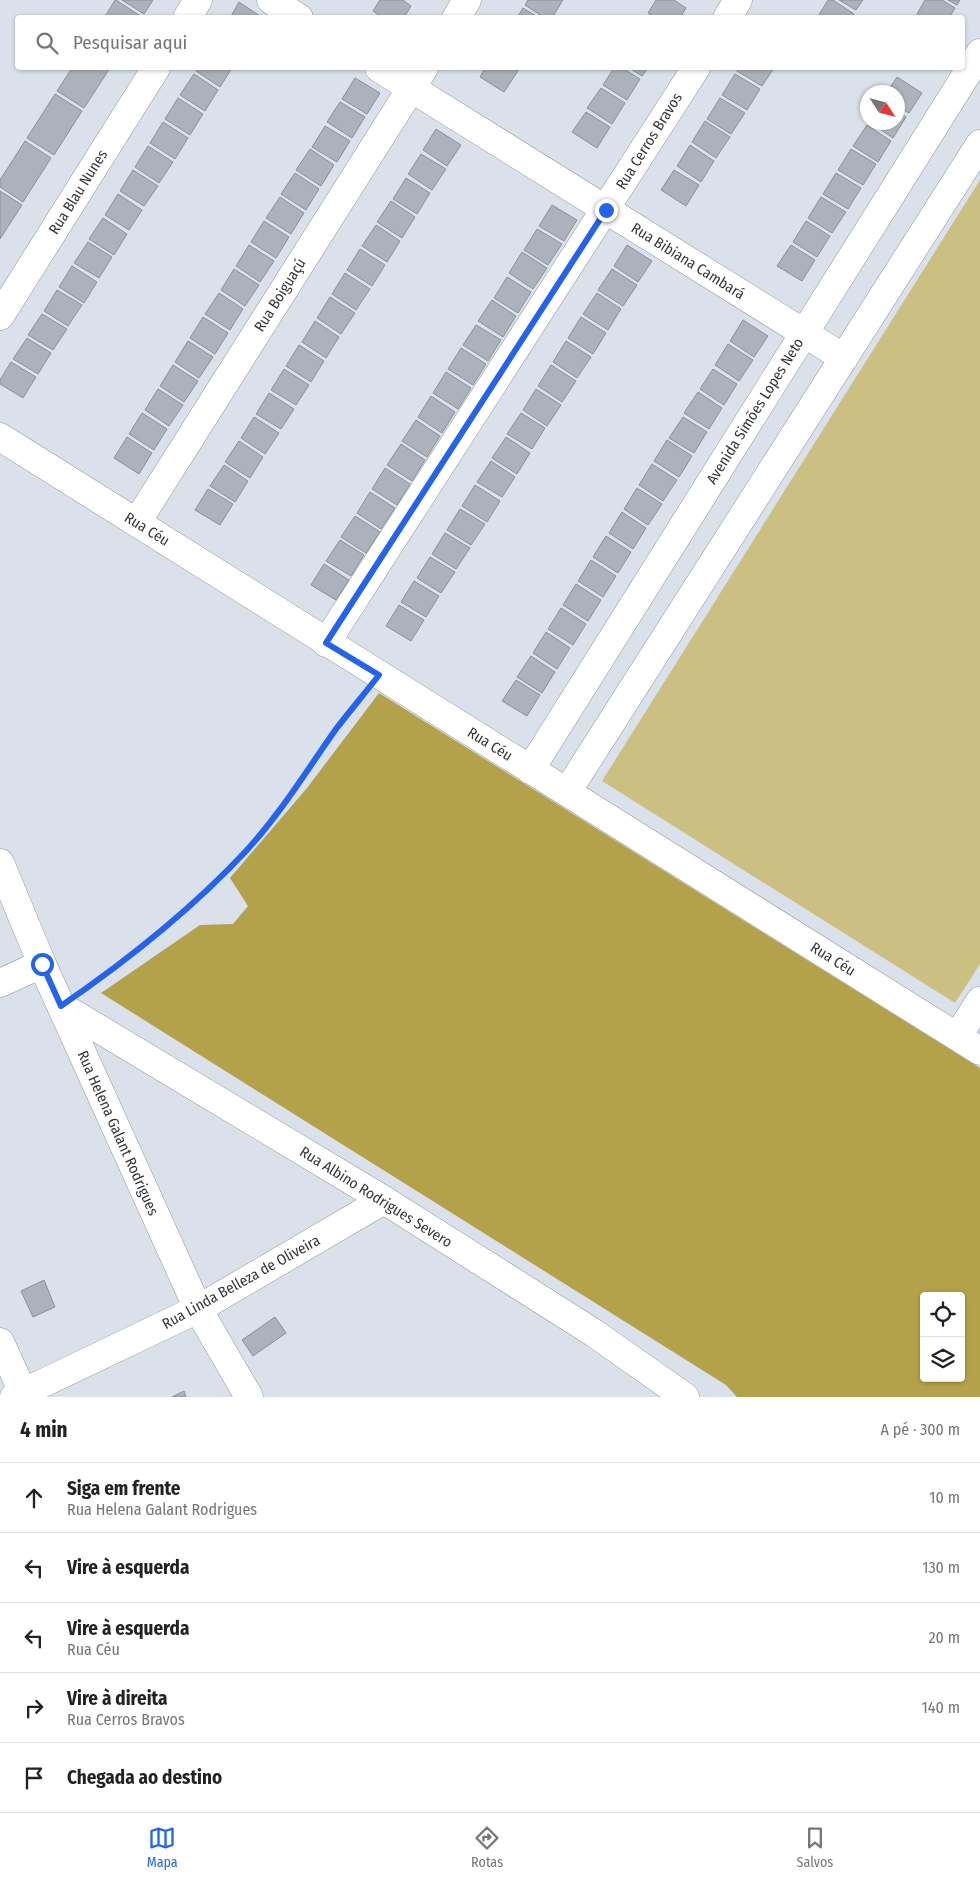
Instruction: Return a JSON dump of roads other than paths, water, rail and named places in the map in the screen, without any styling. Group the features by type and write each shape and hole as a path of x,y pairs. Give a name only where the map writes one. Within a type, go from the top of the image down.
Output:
{"street":[{"path":"189,15 198,0"},
{"path":"271,0 294,15"},
{"path":"458,15 467,0"},
{"path":"729,15 738,0"},
{"name":"Avenida Simões Lopes Neto","path":"530,770 980,53"},
{"name":"Rua Blau Nunes","path":"0,316 155,70"},
{"name":"Rua Bibiana Cambará","path":"387,70 418,78 606,210 844,358"},
{"name":"Rua Cerros Bravos","path":"326,643 695,70"},
{"name":"Rua Boiguaçú","path":"136,522 418,78"},
{"path":"567,792 980,144"},
{"name":"Rua Céu","path":"0,437 980,1051"},
{"name":"Rua Helena Galant Rodrigues","path":"0,863 42,964 198,1309 249,1397"},
{"path":"0,983 42,964"},
{"path":"958,1036 980,1001"},
{"name":"Rua Albino Rodrigues Severo","path":"61,1006 384,1200 594,1333 684,1397"},
{"name":"Rua Linda Belleza de Oliveira","path":"21,1396 198,1309 384,1200"},
{"path":"0,1342 21,1396"}]}
